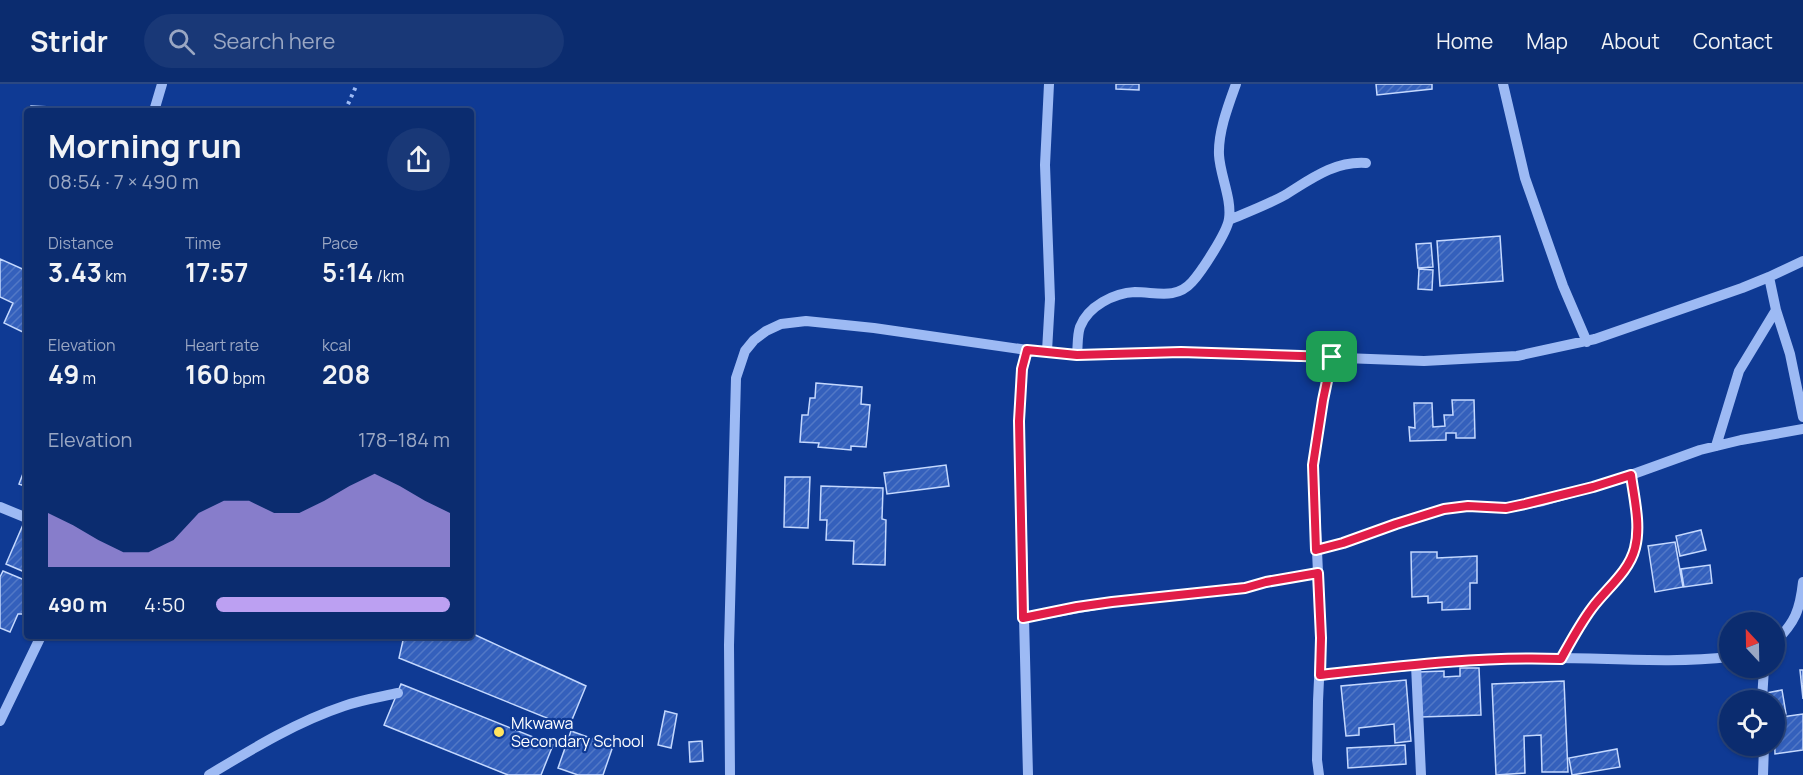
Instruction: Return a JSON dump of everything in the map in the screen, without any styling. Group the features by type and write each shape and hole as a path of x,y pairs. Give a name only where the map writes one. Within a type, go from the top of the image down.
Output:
{"street":[{"path":"155,108 162,84"},
{"path":"1047,351 1050,299 1045,165 1049,84"},
{"path":"1229,220 1219,158 1219,143 1236,84"},
{"path":"1503,84 1525,178 1563,286 1587,342"},
{"path":"1077,355 1080,327 1094,308 1109,299 1124,294 1134,292 1169,294 1184,289 1205,263 1229,220 1283,196 1330,168 1344,164 1366,163"},
{"path":"730,775 729,645 736,378 745,351 766,331 781,324 806,321 1077,355 1181,352 1424,361 1505,357 1587,342 1769,277 1803,261"},
{"path":"1769,277 1776,310 1790,354 1803,417"},
{"path":"1716,446 1739,371 1776,310"},
{"path":"1027,350 1022,369 1019,421 1028,775"},
{"path":"1319,775 1317,724 1321,638 1313,465 1332,357"},
{"path":"1316,550 1444,509 1468,506 1506,508 1525,504 1593,487 1700,450 1803,429"},
{"path":"1561,659 1593,606 1629,564 1635,548 1637,529 1631,475"},
{"path":"0,507 24,517"},
{"path":"1023,618 1112,602 1245,588 1318,573"},
{"path":"1785,632 1797,612 1803,582"},
{"path":"0,721 40,639"},
{"path":"1320,675 1416,665 1539,658 1700,660 1719,658"},
{"path":"1416,665 1421,775"},
{"path":"209,775 308,720 344,706 398,693"},
{"path":"1763,775 1764,756"}],"path":[{"path":"346,108 357,84"}],"building":[{"path":"1116,84 1139,84 1139,90 1116,89"},
{"path":"1376,84 1432,84 1432,89 1377,95"},
{"path":"31,106 51,107 51,108 31,108"},
{"path":"1500,236 1503,281 1440,286 1437,241"},
{"path":"1431,243 1433,267 1418,268 1416,244"},
{"path":"0,259 24,270 24,333 4,323 13,303 0,297"},
{"path":"1419,269 1433,270 1432,290 1418,289"},
{"path":"816,383 862,387 861,404 870,405 866,447 851,446 851,450 818,447 819,443 800,442 802,415 808,415 810,398 815,398"},
{"path":"1452,400 1474,400 1475,438 1456,438 1456,433 1446,433 1446,440 1410,441 1409,427 1415,428 1414,403 1432,403 1433,427 1445,426 1444,415 1453,415"},
{"path":"946,465 949,486 887,494 884,473"},
{"path":"24,471 24,486 19,484"},
{"path":"785,477 810,477 808,528 784,527"},
{"path":"821,486 883,488 882,519 886,520 885,565 853,564 854,541 826,540 827,520 820,520"},
{"path":"24,522 24,572 6,564"},
{"path":"1701,530 1706,550 1680,556 1676,536"},
{"path":"1675,542 1683,587 1655,592 1648,546"},
{"path":"1411,552 1437,552 1437,558 1477,556 1477,583 1470,583 1470,609 1442,610 1442,602 1428,603 1428,596 1412,597"},
{"path":"1710,565 1712,583 1684,587 1681,569"},
{"path":"3,571 24,580 24,612 18,614 10,632 0,628 0,577"},
{"path":"474,634 586,686 569,727 399,658 403,639 474,639"},
{"path":"1460,668 1479,668 1481,715 1421,717 1419,672 1444,671 1444,677 1460,676"},
{"path":"1800,670 1803,670 1803,699"},
{"path":"1406,680 1411,741 1395,743 1394,724 1359,728 1359,735 1346,736 1341,686"},
{"path":"1564,681 1568,772 1542,772 1541,735 1524,736 1525,773 1496,775 1492,684"},
{"path":"401,684 553,745 541,775 508,775 384,725"},
{"path":"665,711 677,714 671,748 658,745"},
{"path":"1803,714 1803,750 1785,753 1785,716"},
{"path":"571,731 613,746 603,775 578,775 558,768"},
{"path":"702,741 703,761 690,762 689,742"},
{"path":"1405,745 1406,764 1348,768 1347,748"},
{"path":"1617,749 1620,767 1572,775 1569,758"}],"place":[{"name":"Mkwawa Secondary School","path":"499,732"}],"route":[{"path":"1027,350 1077,355 1181,352 1332,357 1313,465 1316,550 1444,509 1468,506 1506,508 1543,501 1631,475 1637,529 1635,548 1629,564 1593,606 1561,659 1449,662 1320,675 1318,573 1289,577 1245,588 1112,602 1023,618 1019,421 1020,385 1027,350"}]}
